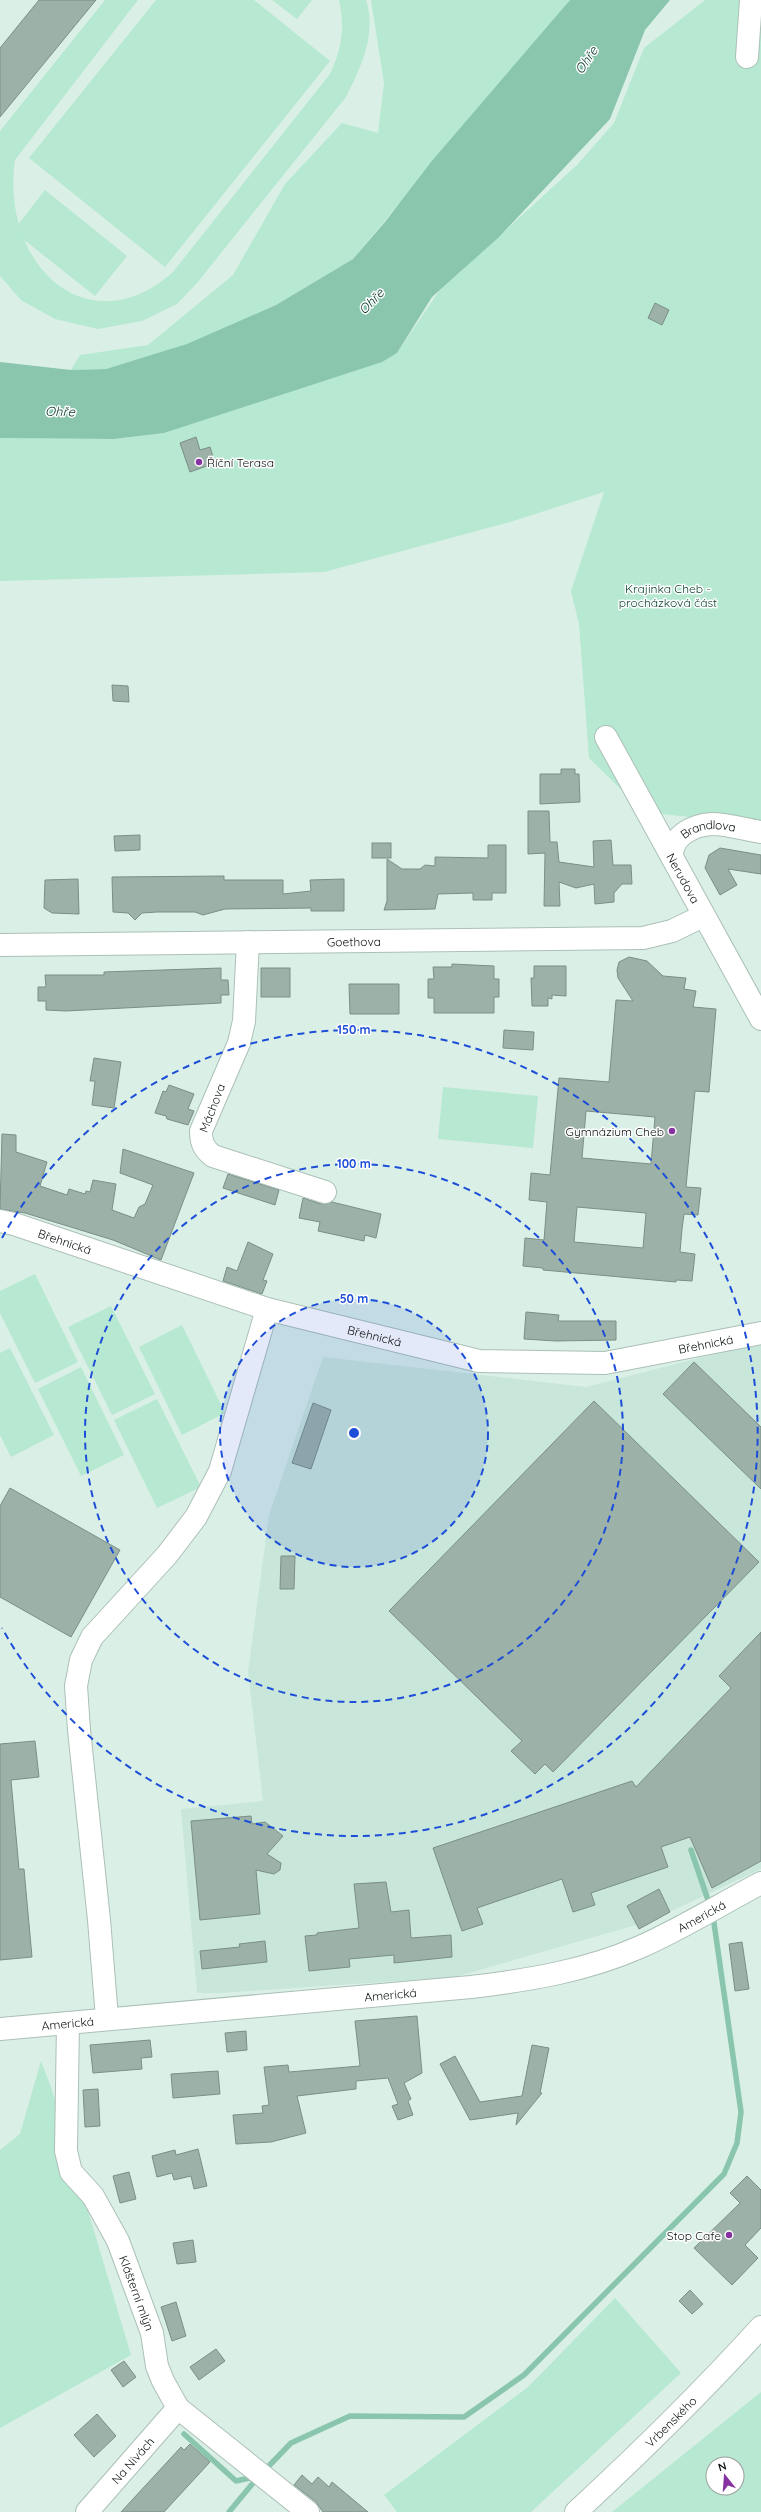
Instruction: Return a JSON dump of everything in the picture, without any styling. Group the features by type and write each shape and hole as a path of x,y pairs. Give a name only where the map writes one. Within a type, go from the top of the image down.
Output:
{"street":[{"path":"747,57 751,0"},
{"name":"Nerudova","path":"606,737 703,916 761,1019"},
{"name":"Brandlova","path":"672,857 671,849 678,838 699,826 713,824 761,832"},
{"name":"Goethova","path":"0,945 643,938 672,931 703,916"},
{"name":"Máchova","path":"248,942 244,1021 239,1042 201,1132 201,1141 205,1150 213,1156 326,1192"},
{"name":"Břehnická","path":"0,1221 14,1224 267,1309 479,1361 605,1363 761,1333"},
{"path":"107,2018 99,1920 79,1730 76,1686 81,1660 92,1637 167,1555 196,1517 220,1471 267,1309"},
{"name":"Americká","path":"0,2029 107,2018 464,1988 536,1979 588,1966 640,1947 761,1882"},
{"name":"Klášterní mlýn","path":"68,2023 66,2151 71,2172 93,2196 118,2241 152,2333 157,2366 178,2408 308,2512"},
{"name":"Vrbenského","path":"576,2512 635,2458 721,2372 761,2327"},
{"name":"Na Nivách","path":"87,2512 178,2408"}],"shaded area":[{"path":"761,1345 761,1869 650,1921 455,1977 220,1993 197,1993 181,1809 263,1801 248,1672 269,1515 323,1357 586,1387 734,1349"}],"green space":[{"path":"105,0 138,0 15,160 14,198 22,233 36,262 57,284 82,297 111,301 141,293 173,272 330,74 340,47 342,20 339,0 366,0 370,25 366,50 362,62 346,97 197,283 177,304 142,321 98,329 55,319 21,300 0,276 0,131"},
{"path":"156,0 254,0 330,61 165,267 29,158"},
{"path":"272,0 312,0 297,19"},
{"path":"371,0 570,0 353,259 276,305 187,345 106,369 71,370 80,355 148,345 233,275 285,184 342,123 378,133 384,83"},
{"name":"Krajinka Cheb - procházková část","path":"705,0 761,0 761,825 644,812 589,758 579,624 571,591 604,492 510,522 324,572 0,581 0,438 114,439 164,433 397,353 439,291 577,165 614,123 644,48"},
{"path":"45,190 127,256 95,296 13,231"},
{"path":"443,1087 538,1096 533,1148 438,1139"},
{"path":"35,1274 78,1362 35,1383 0,1313 0,1291"},
{"path":"111,1306 155,1394 112,1415 68,1327"},
{"path":"182,1325 225,1413 182,1435 139,1347"},
{"path":"10,1348 54,1435 11,1457 0,1435 0,1353"},
{"path":"81,1367 124,1455 81,1476 38,1389"},
{"path":"157,1399 201,1487 157,1508 114,1420"},
{"path":"41,2061 52,2090 131,2355 0,2428 0,2150 20,2134"},
{"path":"615,2298 681,2373 531,2512 397,2512 384,2495 528,2387"},
{"path":"761,2392 761,2512 612,2512"}],"water":[{"name":"Ohře","path":"570,0 670,0 645,30 610,119 499,237 432,297 397,353 382,362 164,433 114,439 0,438 0,362 71,370 106,369 187,344 276,305 353,259 385,222 431,162"}],"building":[{"path":"39,0 96,0 0,117 0,48"},
{"path":"655,303 669,310 662,325 648,318"},
{"path":"196,437 200,450 210,447 215,463 190,472 180,443"},
{"path":"112,685 128,686 129,702 113,701"},
{"path":"561,769 575,769 575,774 579,774 580,802 540,804 540,774 561,774"},
{"path":"528,811 549,811 550,842 557,842 559,862 594,867 593,841 611,840 613,865 631,865 632,884 622,884 614,893 614,902 595,904 594,884 576,888 559,882 560,906 544,906 545,853 528,854"},
{"path":"140,835 140,850 115,851 114,836"},
{"path":"372,843 391,843 391,858 372,858"},
{"path":"488,845 506,845 506,893 492,893 492,900 473,900 473,893 438,894 435,909 384,910 387,901 387,859 402,869 420,869 425,865 435,866 435,857 488,858"},
{"path":"720,848 761,855 761,874 728,869 737,885 720,895 705,868 709,855"},
{"path":"224,876 224,880 283,880 283,894 311,891 310,880 344,879 344,911 311,911 311,908 225,909 203,915 195,912 142,913 135,920 128,913 113,912 112,877"},
{"path":"78,879 79,914 52,913 44,908 45,880"},
{"name":"Gymnázium Cheb","path":"629,957 647,961 663,976 686,978 684,989 696,991 693,1007 716,1009 709,1092 695,1091 686,1187 701,1188 698,1215 684,1214 682,1229 680,1252 695,1254 692,1281 676,1280 676,1282 543,1270 543,1268 523,1266 525,1238 544,1240 547,1202 529,1200 531,1173 550,1175 559,1078 609,1082 616,1000 633,1001 618,978 617,970 619,962","holes":["586,1111 655,1117 651,1164 582,1158","577,1207 646,1213 643,1248 574,1242"]},
{"path":"452,964 494,966 494,979 499,979 499,997 494,997 494,1013 434,1013 434,998 428,998 428,979 434,979 433,967 452,967"},
{"path":"534,966 566,966 566,996 552,995 552,999 548,998 548,1006 532,1006 531,978 534,978"},
{"path":"221,968 221,980 228,980 229,995 221,995 221,1003 66,1011 46,1010 46,1001 38,1001 38,987 46,987 45,975 104,975 104,972"},
{"path":"261,968 290,968 290,997 261,997"},
{"path":"349,984 399,984 399,1014 350,1014"},
{"path":"504,1030 534,1032 533,1050 503,1048"},
{"path":"94,1058 121,1062 114,1108 92,1105 95,1081 90,1081"},
{"path":"169,1085 194,1094 188,1109 194,1111 188,1125 167,1119 166,1116 155,1113 163,1091 166,1092"},
{"path":"2,1134 16,1135 16,1152 47,1162 40,1186 67,1195 69,1189 85,1194 86,1191 90,1192 93,1180 116,1184 112,1210 134,1218 139,1207 145,1204 153,1185 120,1173 123,1149 194,1173 161,1260 113,1240 25,1213 0,1209"},
{"path":"228,1174 279,1190 275,1205 223,1188"},
{"path":"303,1198 321,1204 332,1202 381,1214 376,1238 365,1235 364,1241 318,1231 320,1222 299,1218"},
{"path":"248,1242 273,1254 263,1280 267,1281 262,1294 223,1281 227,1267 237,1271"},
{"path":"526,1312 559,1315 558,1321 616,1321 616,1340 556,1341 524,1339"},
{"path":"694,1362 761,1427 761,1489 663,1394"},
{"path":"594,1401 759,1562 553,1772 545,1764 535,1774 511,1751 522,1741 389,1611"},
{"path":"313,1403 331,1410 311,1469 292,1463"},
{"path":"10,1488 120,1550 71,1637 0,1597 0,1506"},
{"path":"281,1556 295,1556 294,1589 280,1589"},
{"path":"761,1632 761,1861 712,1888 690,1837 661,1847 668,1867 591,1893 595,1905 573,1912 562,1879 477,1908 483,1924 462,1931 433,1848 632,1781 636,1787 731,1688 719,1676"},
{"path":"35,1741 39,1777 11,1780 19,1869 24,1869 32,1957 0,1960 0,1744"},
{"path":"251,1816 252,1824 265,1822 283,1836 267,1854 281,1863 280,1870 274,1874 256,1870 260,1914 200,1920 191,1821"},
{"path":"386,1882 391,1912 409,1910 411,1938 451,1935 452,1957 394,1963 394,1955 349,1959 350,1967 309,1971 305,1936 317,1935 317,1933 359,1928 354,1884"},
{"path":"659,1889 670,1912 639,1929 627,1906"},
{"path":"265,1941 267,1962 202,1969 200,1951 240,1947 239,1944"},
{"path":"742,1942 749,1989 735,1991 729,1944"},
{"path":"417,2016 422,2073 404,2083 411,2099 408,2101 413,2115 398,2120 392,2106 398,2104 388,2078 356,2081 356,2089 297,2096 306,2133 271,2142 236,2144 233,2115 263,2113 262,2106 269,2105 264,2067 288,2065 289,2072 360,2066 355,2021"},
{"path":"246,2031 247,2050 227,2052 225,2033"},
{"path":"150,2040 152,2057 141,2058 142,2069 93,2073 90,2045"},
{"path":"532,2045 549,2048 540,2093 542,2093 516,2125 518,2113 470,2120 440,2064 455,2056 480,2102 522,2096"},
{"path":"218,2071 220,2094 173,2098 171,2074"},
{"path":"98,2089 100,2126 85,2127 83,2090"},
{"path":"198,2149 207,2186 194,2189 191,2176 174,2180 172,2173 157,2177 152,2156 175,2150 176,2155"},
{"path":"129,2172 136,2199 120,2203 113,2176"},
{"path":"747,2176 761,2190 761,2228 745,2245 758,2258 732,2285 694,2248 740,2203 730,2193"},
{"path":"193,2240 196,2262 177,2264 173,2243"},
{"path":"690,2290 703,2304 692,2314 679,2301"},
{"path":"176,2302 186,2336 172,2341 161,2307"},
{"path":"216,2349 225,2361 199,2380 190,2367"},
{"path":"124,2361 136,2377 123,2387 111,2370"},
{"path":"97,2414 116,2436 94,2457 74,2435"},
{"path":"190,2444 210,2462 164,2512 121,2512 181,2447 184,2450"},
{"path":"302,2475 312,2484 318,2477 329,2487 332,2482 368,2512 323,2512 316,2502 294,2485"}],"waterway":[{"path":"691,1850 710,1906"},
{"path":"264,2471 291,2443 350,2416 464,2417 524,2375 724,2174 737,2143 741,2112 713,1916"},
{"path":"184,2434 236,2481 254,2477"},
{"path":"229,2512 258,2477"}],"place":[{"name":"Říční Terasa","path":"199,462"},
{"name":"Gymnázium Cheb","path":"672,1131"},
{"name":"Stop Cafe","path":"729,2235"}]}
